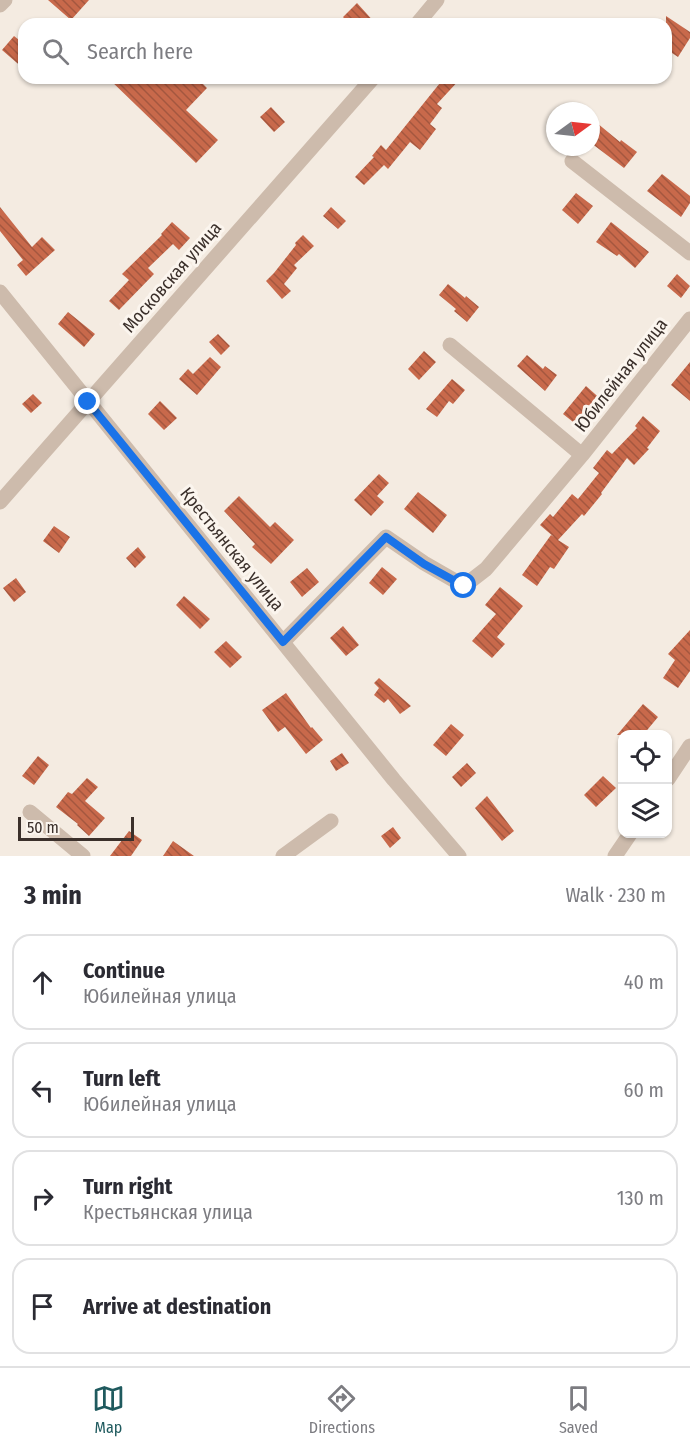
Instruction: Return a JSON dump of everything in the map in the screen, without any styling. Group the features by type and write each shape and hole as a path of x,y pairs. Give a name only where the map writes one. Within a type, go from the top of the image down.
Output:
{"street":[{"path":"0,5 4,0"},
{"path":"422,18 436,0"},
{"name":"Московская улица","path":"0,502 368,84"},
{"path":"572,161 690,253"},
{"name":"Крестьянская улица","path":"0,292 394,780 459,856"},
{"name":"Юбилейная улица","path":"283,642 386,537 424,564 464,586 486,569 582,455 690,319"},
{"name":"Юбилейная улица","path":"450,345 582,455"},
{"path":"672,772 690,746"},
{"path":"30,812 83,856"},
{"path":"283,856 331,821"},
{"path":"615,856 627,838"}],"building":[{"path":"48,0 89,0 73,18 69,18"},
{"path":"357,3 371,18 344,18"},
{"path":"672,20 690,32 690,38 678,57 672,53"},
{"path":"14,36 18,39 18,64 2,50"},
{"path":"114,84 203,84 207,88 186,110 218,140 196,163"},
{"path":"439,84 455,84 437,104 442,108 430,124 436,129 420,150 410,142 388,169 384,165 364,185 355,177 374,157 372,156 381,145 386,150"},
{"path":"271,107 285,122 274,132 260,117"},
{"path":"600,125 637,152 624,168 600,150"},
{"path":"662,174 690,196 690,203 681,217 647,191"},
{"path":"576,193 593,206 578,224 562,210"},
{"path":"0,207 32,247 42,237 55,250 26,276 17,265 23,260 0,231"},
{"path":"331,207 346,221 338,229 323,216"},
{"path":"172,222 190,238 179,250 173,244 148,268 154,274 119,310 109,301 129,280 122,274 162,235"},
{"path":"611,222 649,252 635,268 619,254 617,256 596,242"},
{"path":"303,235 314,246 294,265 297,268 284,284 291,291 282,299 266,281"},
{"path":"677,274 690,286 681,298 667,286"},
{"path":"448,284 479,307 467,322 439,295"},
{"path":"68,312 95,334 84,347 58,324"},
{"path":"218,334 230,346 221,355 209,342"},
{"path":"424,351 436,362 419,380 408,369"},
{"path":"527,355 543,369 545,366 557,375 545,391 517,366"},
{"path":"210,357 221,367 197,395 179,379 188,369 193,374"},
{"path":"690,362 690,401 671,385"},
{"path":"452,379 465,390 453,404 449,401 437,417 426,409"},
{"path":"586,386 604,402 582,429 563,414"},
{"path":"33,394 42,403 31,413 22,404"},
{"path":"160,401 177,418 164,430 148,414"},
{"path":"643,416 660,431 647,448 649,449 634,465 627,458 584,516 582,514 558,540 569,547 554,569 550,567 537,586 522,575 551,535 554,537 540,525 550,514 553,517 572,494 578,499 599,473 593,468 607,450 612,454 637,428 635,426"},
{"path":"379,474 389,483 377,496 384,502 371,516 354,500"},
{"path":"418,492 447,515 433,533 404,509"},
{"path":"239,496 270,527 275,522 294,540 271,564 252,547 255,544 224,511"},
{"path":"54,526 70,537 59,553 43,541"},
{"path":"138,547 146,557 135,568 126,558"},
{"path":"382,567 397,579 383,595 369,583"},
{"path":"307,568 319,582 302,597 290,582"},
{"path":"16,578 26,592 14,602 3,588"},
{"path":"500,587 523,606 497,637 505,644 492,658 472,641 496,614 485,605"},
{"path":"184,596 210,619 200,629 176,605"},
{"path":"343,626 359,645 346,656 330,638"},
{"path":"690,630 690,671 678,688 663,678 675,660 668,654"},
{"path":"226,641 242,657 230,668 214,652"},
{"path":"379,678 411,706 400,714 388,699 384,703 374,695 379,688 374,683"},
{"path":"286,693 311,728 323,740 306,754 285,727 278,732 262,710"},
{"path":"643,704 658,717 647,730 621,730"},
{"path":"451,724 464,735 446,756 433,745"},
{"path":"342,753 349,763 336,771 330,761"},
{"path":"38,756 49,765 34,785 22,776"},
{"path":"467,763 476,773 461,787 452,777"},
{"path":"603,776 616,788 596,807 584,795"},
{"path":"87,778 98,787 85,801 105,818 89,836 56,807 68,792 72,794"},
{"path":"487,796 514,831 502,841 475,808"},
{"path":"393,827 401,838 390,848 381,836"},
{"path":"129,831 142,840 131,856 110,856"},
{"path":"173,841 194,856 163,856"}],"route":[{"path":"88,402 283,642 386,537 424,564 464,586"}]}
